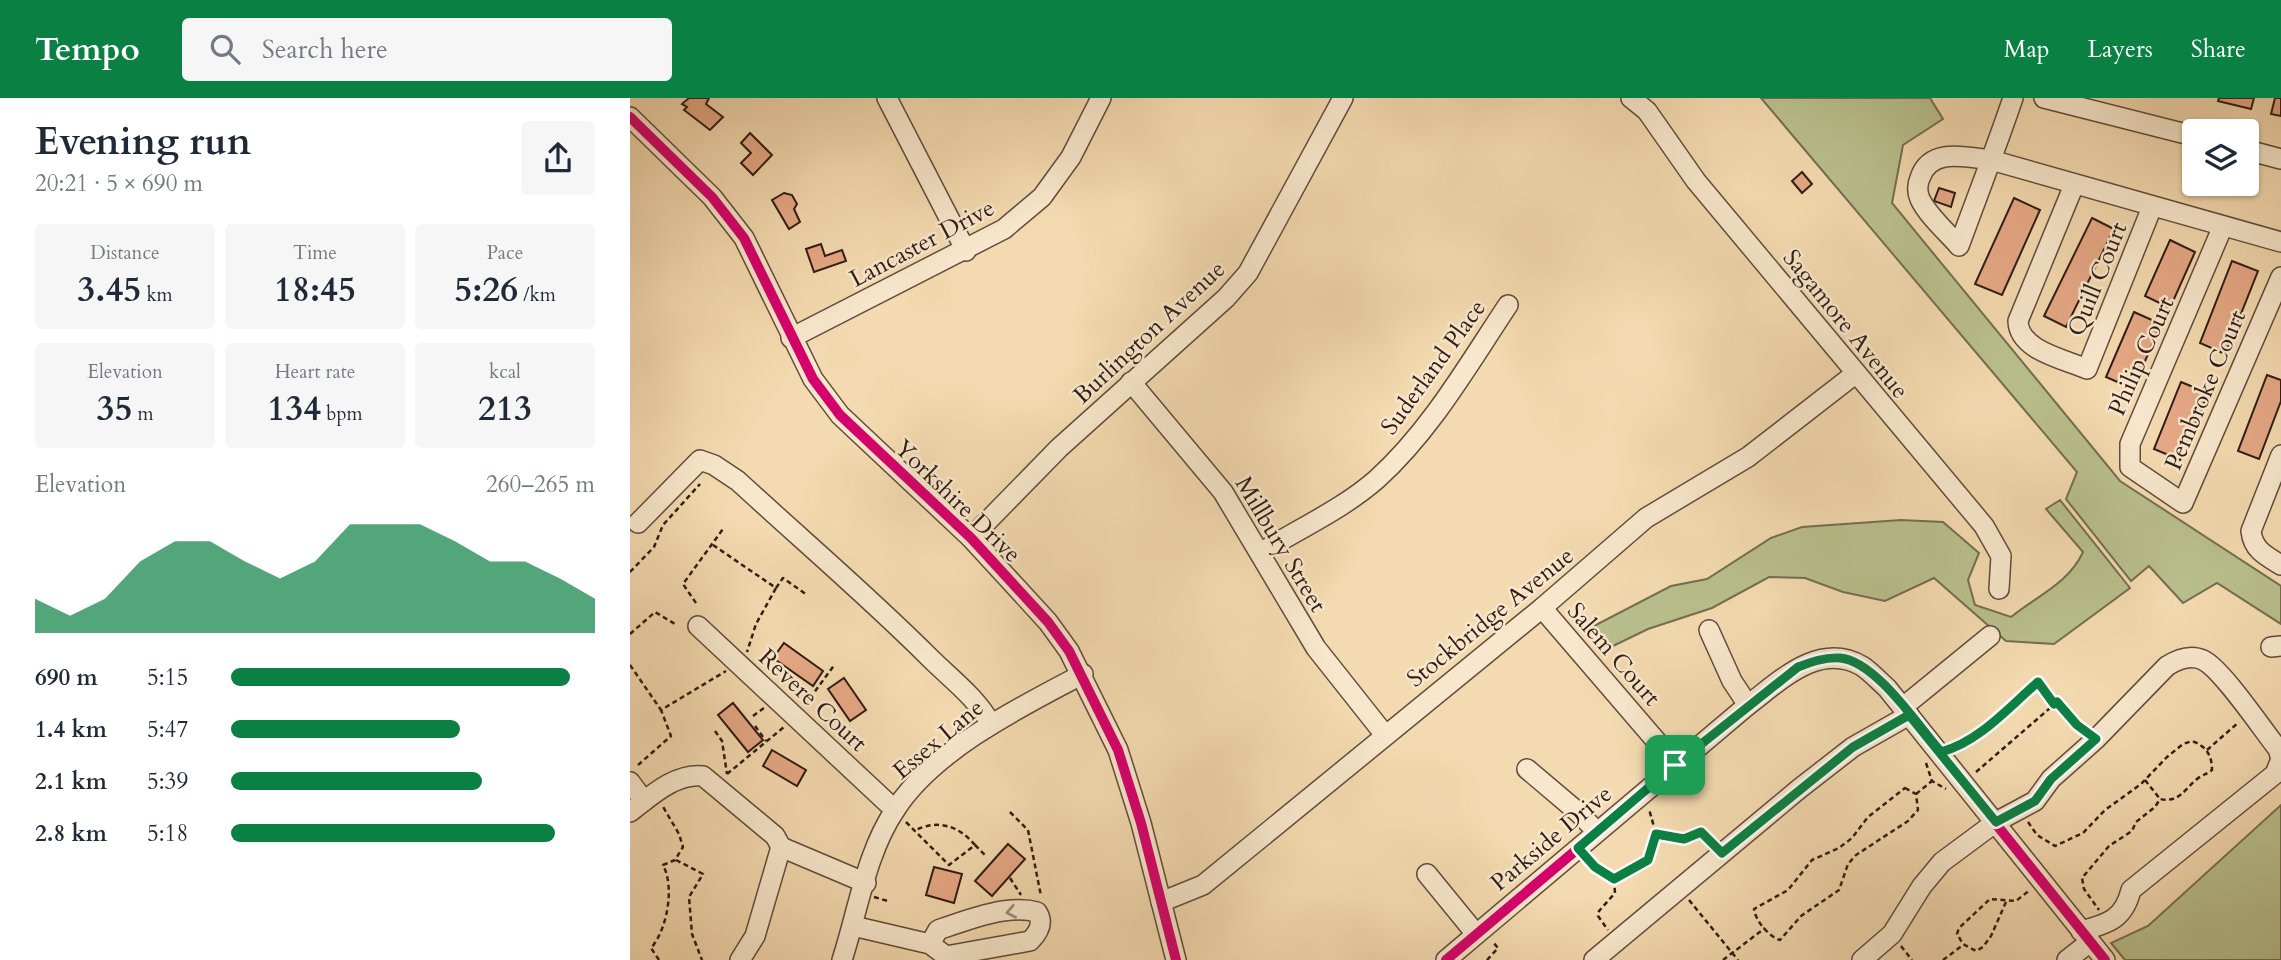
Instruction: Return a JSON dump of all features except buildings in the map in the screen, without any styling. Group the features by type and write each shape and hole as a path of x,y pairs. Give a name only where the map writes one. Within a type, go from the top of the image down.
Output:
{"street":[{"path":"887,98 966,251"},
{"name":"Lancaster Drive","path":"791,338 966,251 1004,229 1042,197 1071,157 1101,98"},
{"name":"Burlington Avenue","path":"971,538 1059,448 1226,298 1248,274 1343,98"},
{"name":"Sagamore Avenue","path":"1631,98 1647,111 1696,181 1984,526 2001,556 1999,589"},
{"path":"2013,98 1991,160 1959,246 1920,200 1917,186 1923,169 1934,159 1954,155 1991,160 2281,242"},
{"path":"2044,98 2182,133"},
{"name":"Yorkshire Drive","path":"630,117 712,197 744,238 813,379 840,415 971,538 1048,622 1083,674 1118,750 1175,960"},
{"path":"2259,153 2281,159"},
{"name":"Quill Court","path":"2074,185 2018,321 2018,330 2029,344 2087,369 2152,207"},
{"name":"Philip Court","path":"2165,491 2130,467 2130,443 2223,226"},
{"name":"Pembroke Court","path":"2165,491 2183,503 2281,277"},
{"name":"Suderland Place","path":"1260,553 1342,504 1375,481 1399,457 1431,420 1508,304"},
{"name":"Stockbridge Avenue","path":"1161,902 1203,885 1542,608 1646,518 1748,457 1855,374"},
{"name":"Millbury Street","path":"1131,382 1223,492 1316,648 1385,735"},
{"path":"2281,456 2251,531 2252,542 2258,550 2281,565"},
{"path":"638,523 687,469 700,460 714,465 738,481 905,632 982,708 991,724"},
{"name":"Salem Court","path":"1542,608 1675,765"},
{"name":"Revere Court","path":"698,626 900,816"},
{"path":"1709,629 1732,681 1748,705"},
{"path":"1594,960 1853,747 1906,711 1990,636"},
{"path":"1862,960 1892,934 1922,886 1942,862 1996,822 2024,808 2167,666 2179,658 2192,657 2212,667 2278,748 2281,759 2275,774 2132,890 2125,908 2111,923 2086,936 2067,960"},
{"name":"Parkside Drive","path":"1446,960 1748,705 1798,667 1818,660 1841,658 1862,667 1906,711 2105,960"},
{"name":"Essex Lane","path":"842,960 853,926 870,890 874,854 925,775 991,724 1083,674"},
{"path":"1527,769 1597,832"},
{"path":"634,774 643,802 692,775 722,780 775,836 781,847 870,890"},
{"path":"740,960 755,936 781,847"},
{"path":"1427,874 1476,934"},
{"path":"853,926 930,944 946,956 1030,941 1040,926 1037,912 1017,910 952,925 938,930 930,944"}],"path":[{"path":"630,572 654,547 663,525 693,495 714,465"},
{"path":"696,603 683,584 723,528"},
{"path":"713,544 776,588"},
{"path":"746,658 756,624 783,578 807,595"},
{"path":"630,634 655,612 675,624"},
{"path":"801,710 835,664"},
{"path":"630,665 661,710 671,736 634,774"},
{"path":"661,710 729,671"},
{"path":"1941,752 1955,748 1989,725 2038,682 2054,704"},
{"path":"1967,785 1997,752 2057,702 2077,725 2096,739"},
{"path":"753,716 766,706"},
{"path":"2206,750 2250,713"},
{"path":"722,780 786,725"},
{"path":"755,726 766,741"},
{"path":"715,731 722,741 722,780"},
{"path":"2024,808 2037,835 2055,846 2083,833 2105,810 2145,780 2183,744 2192,741 2206,750 2212,760 2212,770 2198,779 2184,794 2170,801 2160,799 2145,780"},
{"path":"1916,794 1932,781"},
{"path":"1905,788 1916,794 1918,810 1908,821 1856,855 1848,863 1843,883 1834,895 1801,916 1780,940 1773,938 1754,914 1754,909 1788,890 1812,860 1852,838 1868,817 1898,792 1905,788"},
{"path":"2111,923 2084,889 2082,878 2109,846 2133,831 2136,822 2155,807 2160,799"},
{"path":"643,802 679,834 683,846 675,860 663,865 668,875 668,902 658,940 650,948 659,960"},
{"path":"1614,879 1648,860 1656,834 1649,809"},
{"path":"1010,812 1028,830 1033,847 1042,903 1037,912"},
{"path":"900,816 948,864 975,845"},
{"path":"914,831 932,824 959,829 987,857"},
{"path":"1656,834 1684,839 1701,832 1722,853"},
{"path":"1578,848 1595,867 1614,879"},
{"path":"675,860 703,874 689,897 692,934 702,960"},
{"path":"1614,879 1615,893 1599,911 1598,916 1617,941"},
{"path":"2006,902 1983,947 1976,951 1963,944 1957,934 1968,918 1990,899 1997,897 2006,902 2016,901 2043,881"},
{"path":"1679,888 1738,960"},
{"path":"870,890 888,901"},
{"path":"1723,960 1765,928"},
{"path":"1943,960 1963,944"}],"green space":[{"path":"1761,98 1930,98 1943,119 1903,145 1892,203 2120,481 2281,586 2281,624 2217,583 2183,603 2149,566 2131,581 2066,499 2077,472"},
{"path":"2060,500 2130,588 2054,644 2006,641 1934,578 1885,601 1843,592 1805,578 1769,577 1712,608 1648,629 1611,647 1590,628 1671,586 1707,579 1771,538 1802,527 1901,520 1943,522 1979,553 1968,580 1975,605 2011,617 2061,581 2083,552 2046,509"},
{"path":"2281,805 2281,960 2125,960 2111,943 2148,926"}],"cycle path":[{"path":"630,117 712,197 744,238 813,379 840,415 971,538 1048,622 1069,651 1118,750 1141,823 1176,960"},
{"path":"1446,960 1748,705 1801,667 1831,658 1862,666 1887,688 2105,960"}],"route":[{"path":"1841,658 1862,667 1887,688 1941,752 1955,748 1989,725 2038,682 2054,704 2057,702 2077,725 2096,739 2051,779 2035,801 1996,822 1909,715 1853,747 1722,853 1709,837 1701,832 1693,833 1684,839 1656,834 1648,860 1639,868 1614,879 1595,867 1578,848 1675,765 1798,667 1818,660 1841,658"}]}
